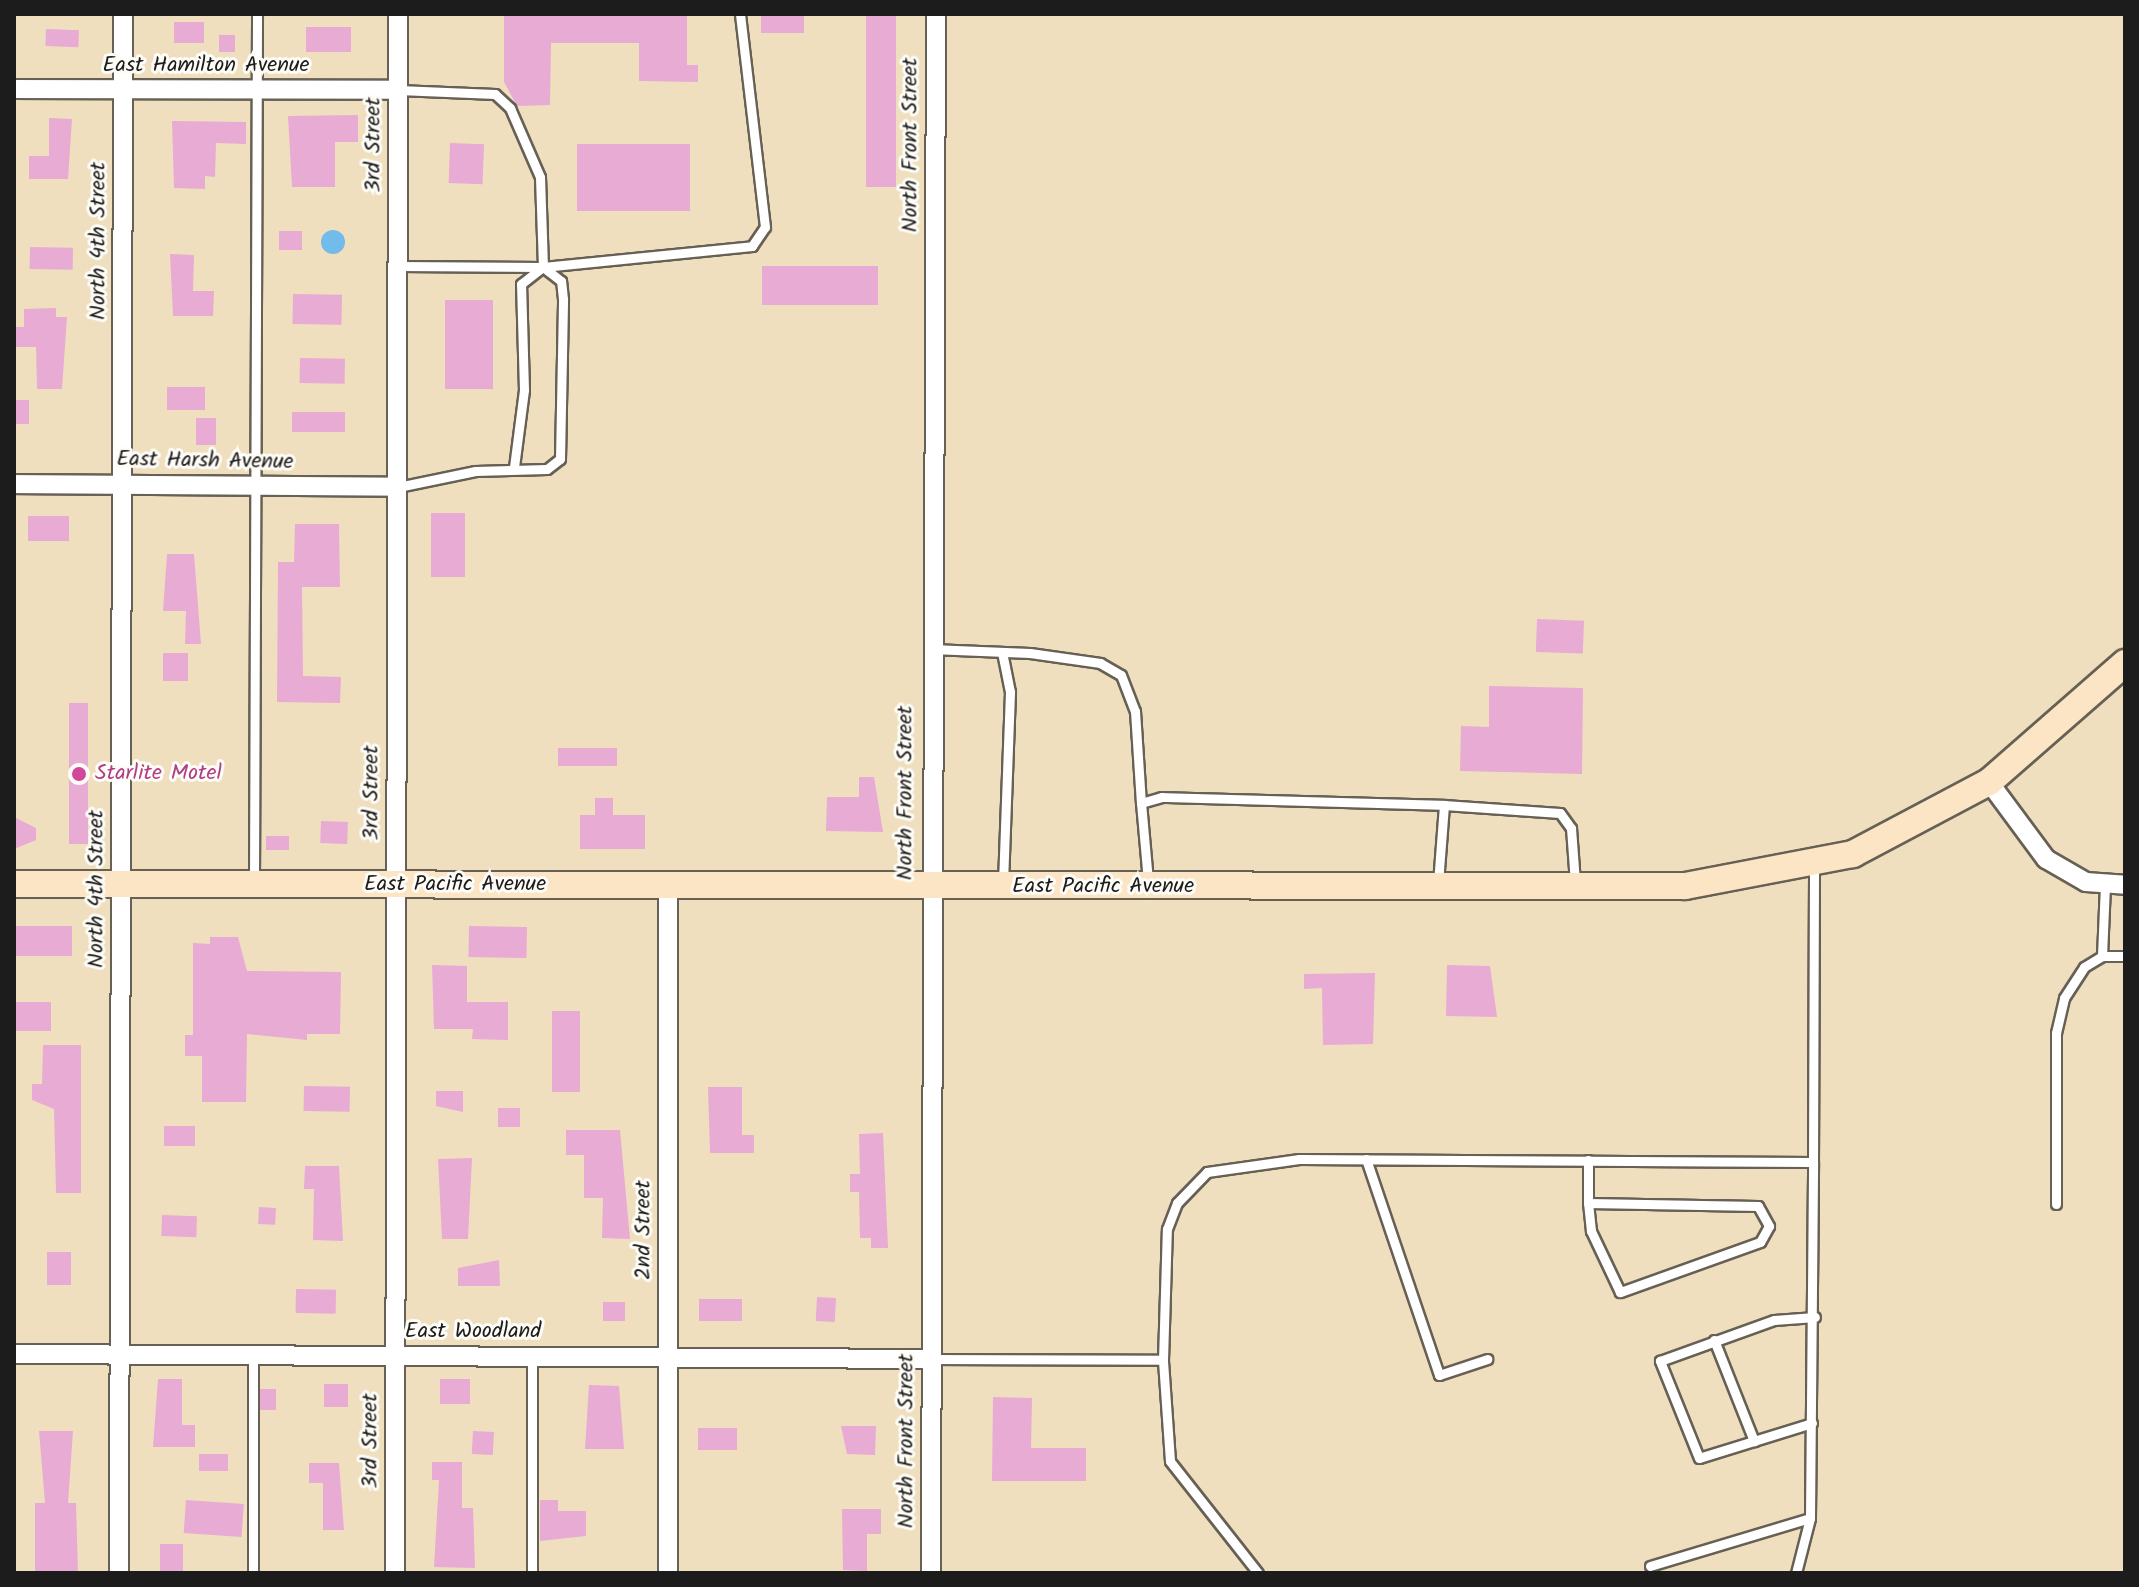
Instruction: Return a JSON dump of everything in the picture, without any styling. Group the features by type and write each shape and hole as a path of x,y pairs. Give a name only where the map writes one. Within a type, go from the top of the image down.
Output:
{"main road":[{"name":"East Pacific Avenue","path":"14,884 1685,886 1853,854 1989,782 2125,663"}],"street":[{"name":"North 4th Street","path":"119,1573 123,14"},
{"name":"3rd Street","path":"395,1573 398,14"},
{"name":"North Front Street","path":"931,1573 929,887 936,14"},
{"name":"East Hamilton Avenue","path":"14,89 398,90"},
{"name":"East Harsh Avenue","path":"14,484 396,487"},
{"path":"1989,782 2046,859 2105,885 2125,885"},
{"name":"2nd Street","path":"668,886 668,1573"},
{"name":"East Woodland","path":"14,1354 931,1359"}],"lane":[{"path":"254,885 252,486 257,14"},
{"path":"398,266 543,267 752,246 765,227 740,14"},
{"path":"398,90 495,94 520,132 540,177 543,267"},
{"path":"514,467 524,390 521,284 543,267"},
{"path":"396,487 514,467 547,469 560,459 563,440 561,281 543,267"},
{"path":"931,649 1002,652 1100,663 1121,675 1135,711 1149,887"},
{"path":"1002,652 1010,692 1003,887"},
{"path":"1141,803 1269,798 1560,813 1571,828 1576,886"},
{"path":"1438,886 1444,805"},
{"path":"1796,1573 1810,1518 1815,1317 1814,863"},
{"path":"2102,956 2105,885"},
{"path":"2056,1204 2056,1033 2071,979 2102,956 2125,956"},
{"path":"1258,1573 1170,1461 1163,1360 1167,1229 1177,1203 1207,1172 1299,1159 1813,1162"},
{"path":"1366,1159 1439,1375 1487,1359"},
{"path":"1588,1160 1588,1203 1591,1231 1620,1292 1760,1242 1769,1226 1758,1206 1588,1203"},
{"path":"1812,1423 1699,1458 1660,1361 1774,1320 1815,1317"},
{"path":"1714,1340 1754,1441"},
{"path":"253,1355 253,1573"},
{"path":"532,1356 532,1573"},
{"path":"931,1359 1163,1360"},
{"path":"1650,1566 1810,1518"}],"water":[{"path":"328,230 338,230 345,237 345,247 338,254 328,254 321,247 321,237"}],"building":[{"path":"504,14 687,14 687,65 698,65 698,82 639,81 639,43 551,43 550,105 517,106 504,82"},
{"path":"761,14 804,14 804,33 761,33"},
{"path":"866,14 896,14 896,187 866,187"},
{"path":"174,22 204,22 204,43 174,43"},
{"path":"306,27 351,27 351,52 306,52"},
{"path":"46,29 79,30 78,47 45,46"},
{"path":"219,35 235,35 235,52 219,52"},
{"path":"358,115 358,142 335,142 335,187 292,187 288,116"},
{"path":"49,118 72,119 68,179 29,179 29,156 49,156"},
{"path":"172,121 246,122 246,144 216,143 215,177 205,176 205,189 174,188"},
{"path":"450,143 484,144 483,184 449,183"},
{"path":"577,144 690,144 690,211 577,211"},
{"path":"279,231 302,231 302,250 279,250"},
{"path":"30,247 73,248 73,270 30,269"},
{"path":"170,254 194,255 193,291 214,291 213,316 173,316"},
{"path":"762,266 878,266 878,305 762,305"},
{"path":"293,294 342,295 341,325 292,324"},
{"path":"445,300 493,300 493,389 445,389"},
{"path":"56,308 56,317 67,317 62,389 37,389 36,347 14,347 14,327 24,327 24,309"},
{"path":"300,358 345,359 345,384 300,383"},
{"path":"167,387 205,387 205,410 167,410"},
{"path":"14,400 29,400 29,424 14,424"},
{"path":"292,412 345,412 345,432 292,432"},
{"path":"196,418 216,418 216,445 196,445"},
{"path":"431,513 465,513 465,577 431,577"},
{"path":"28,516 69,516 69,541 28,541"},
{"path":"295,524 339,524 340,587 302,587 303,676 341,677 340,703 277,702 278,562 294,562"},
{"path":"167,554 194,554 201,644 185,644 186,611 163,611"},
{"path":"1537,619 1584,621 1583,654 1536,652"},
{"path":"163,653 188,653 188,681 163,681"},
{"path":"1489,686 1583,688 1582,774 1460,771 1461,726 1489,727"},
{"name":"Starlite Motel","path":"69,703 88,703 88,844 69,844"},
{"path":"558,748 617,748 617,766 558,766"},
{"path":"859,777 874,777 883,832 826,831 827,797 859,797"},
{"path":"595,798 613,798 613,815 645,815 645,849 580,849 580,815 595,815"},
{"path":"14,817 36,828 36,840 14,849"},
{"path":"321,821 348,822 347,844 320,843"},
{"path":"266,836 289,836 289,850 266,850"},
{"path":"14,926 72,926 72,956 14,956"},
{"path":"469,926 527,927 526,958 468,957"},
{"path":"210,937 238,937 247,971 341,972 340,1034 307,1034 307,1040 247,1034 246,1102 202,1102 202,1056 185,1056 185,1035 193,1035 193,943 210,944"},
{"path":"432,965 467,966 467,1002 508,1002 508,1040 472,1039 473,1029 434,1029"},
{"path":"1447,965 1490,966 1497,1017 1446,1016"},
{"path":"1375,973 1373,1044 1323,1045 1322,988 1304,989 1304,974"},
{"path":"14,1002 51,1002 51,1031 14,1031"},
{"path":"552,1011 580,1011 580,1092 552,1092"},
{"path":"43,1045 81,1045 81,1193 56,1193 54,1109 32,1100 32,1084 42,1084"},
{"path":"304,1086 350,1087 350,1112 304,1111"},
{"path":"708,1087 742,1087 742,1135 754,1135 754,1153 710,1153"},
{"path":"436,1091 463,1091 463,1112 436,1106"},
{"path":"498,1108 520,1108 520,1127 498,1127"},
{"path":"164,1126 195,1126 195,1146 164,1146"},
{"path":"566,1130 620,1130 630,1239 602,1238 603,1198 584,1198 584,1155 566,1155"},
{"path":"883,1133 888,1248 871,1248 871,1238 860,1238 859,1192 850,1192 850,1174 860,1174 859,1134"},
{"path":"472,1158 468,1239 442,1239 438,1159"},
{"path":"305,1166 339,1166 343,1241 313,1240 314,1189 304,1189"},
{"path":"259,1207 276,1208 275,1225 258,1224"},
{"path":"162,1215 197,1216 196,1237 161,1236"},
{"path":"47,1252 71,1252 71,1285 47,1285"},
{"path":"499,1260 500,1286 458,1286 458,1268"},
{"path":"296,1289 336,1290 336,1314 296,1313"},
{"path":"817,1297 836,1298 835,1322 816,1321"},
{"path":"699,1299 742,1299 742,1321 699,1321"},
{"path":"603,1302 625,1302 625,1321 603,1321"},
{"path":"158,1379 182,1379 182,1425 195,1425 195,1447 153,1447"},
{"path":"440,1379 470,1379 470,1404 440,1404"},
{"path":"324,1384 348,1384 348,1407 324,1407"},
{"path":"589,1385 619,1386 624,1449 585,1449"},
{"path":"260,1389 276,1389 276,1410 260,1410"},
{"path":"993,1397 1032,1398 1031,1448 1086,1448 1086,1481 992,1481"},
{"path":"841,1426 876,1426 875,1455 847,1454"},
{"path":"698,1428 737,1428 737,1450 698,1450"},
{"path":"39,1431 73,1431 68,1503 76,1503 78,1573 35,1573 35,1503 45,1503"},
{"path":"473,1431 494,1432 493,1455 472,1454"},
{"path":"199,1454 228,1454 228,1471 199,1471"},
{"path":"432,1462 462,1462 462,1508 473,1508 475,1568 434,1567 439,1480 432,1480"},
{"path":"309,1463 339,1463 344,1530 323,1530 323,1483 309,1483"},
{"path":"186,1500 244,1504 242,1537 184,1533"},
{"path":"540,1500 558,1500 558,1511 586,1511 586,1536 540,1541"},
{"path":"842,1509 881,1509 881,1534 867,1534 867,1571 843,1570"},
{"path":"160,1544 183,1544 183,1573 160,1573"}],"place":[{"name":"Starlite Motel","path":"79,774"}]}
